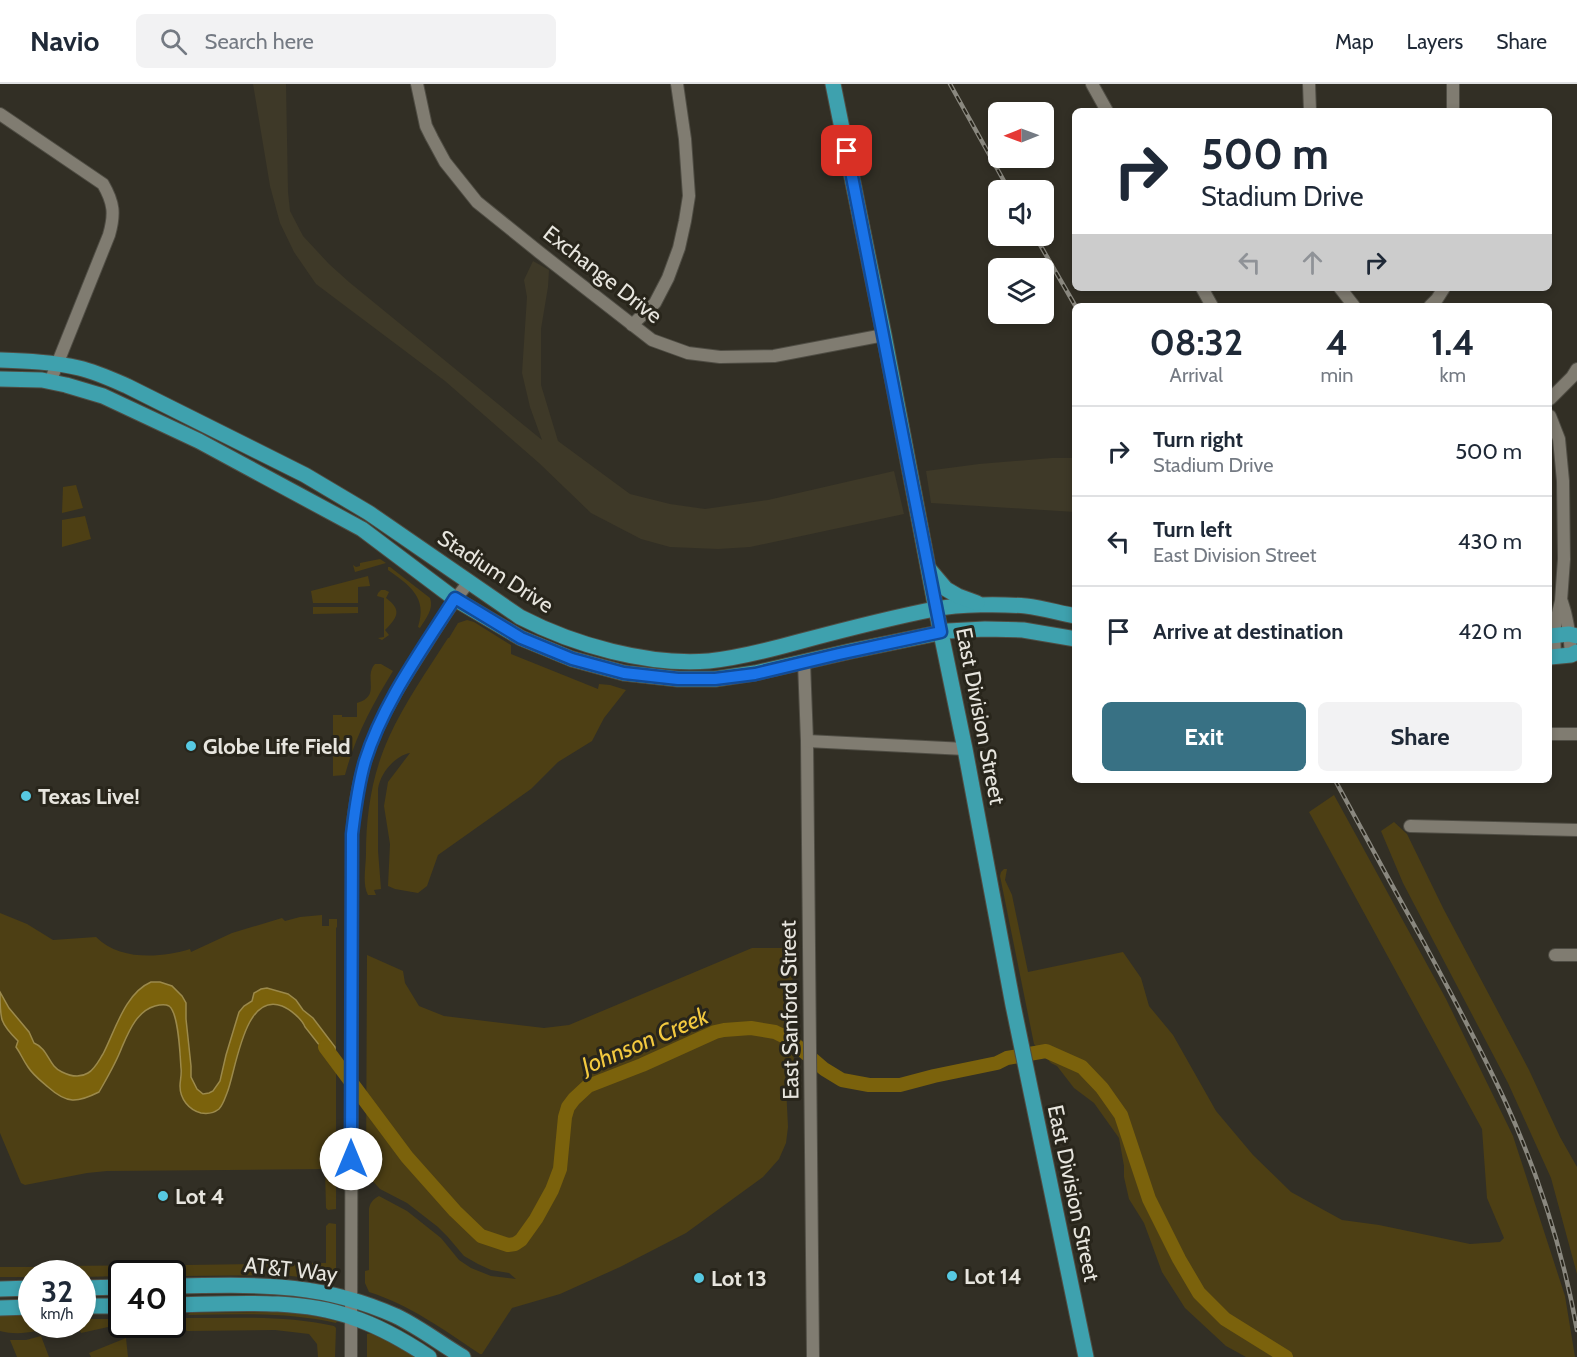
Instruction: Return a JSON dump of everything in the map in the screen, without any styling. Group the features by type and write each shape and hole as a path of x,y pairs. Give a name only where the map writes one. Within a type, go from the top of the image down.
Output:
{"main road":[{"name":"East Division Street","path":"833,84 965,749 1030,1092 1086,1357"},
{"name":"Stadium Drive","path":"0,360 79,368 106,376 158,401 203,434 362,529 455,598 521,638 572,659 624,673 678,679 715,679 755,674 941,632 985,629 1023,630 1072,638"},
{"name":"Stadium Drive","path":"0,379 50,382 103,396 305,475 360,507 506,608 546,630 576,642 649,658 708,661 745,656 936,609 1027,606 1072,615"},
{"path":"928,567 946,589 985,606"},
{"path":"1552,636 1573,635"},
{"path":"1552,656 1574,653"},
{"path":"646,675 649,658"},
{"name":"AT&T Way","path":"186,1286 282,1286 351,1299 399,1318 463,1357"},
{"path":"0,1288 18,1288"},
{"name":"AT&T Way","path":"186,1305 300,1305 351,1317 394,1335 429,1357"},
{"path":"0,1308 18,1307"}],"street":[{"name":"Exchange Drive","path":"417,84 426,126 432,138 445,162 477,202 652,340 688,353 720,357 774,356 884,335"},
{"path":"632,325 655,303 669,278 685,221 689,196 686,140 677,84"},
{"path":"1092,84 1105,108"},
{"path":"1309,84 1310,108"},
{"path":"1453,84 1453,108"},
{"path":"0,114 103,184 110,196 113,220 109,236 50,382"},
{"path":"1342,291 1352,303"},
{"path":"1433,303 1442,291"},
{"path":"1552,397 1577,369"},
{"path":"1552,421 1559,439 1562,459 1564,559 1561,601 1552,632"},
{"path":"1552,559 1564,559"},
{"path":"351,1357 351,928 352,834 355,802 365,760 375,734 406,674 455,598 469,582"},
{"path":"1561,601 1573,635 1574,653"},
{"name":"East Sanford Street","path":"804,662 807,741 813,1357"},
{"path":"1552,734 1577,734"},
{"path":"807,741 965,749"},
{"path":"1410,826 1577,830"},
{"path":"1555,955 1577,955"}],"shaded area":[{"path":"253,84 286,84 290,211 303,236 349,282 542,440 530,407 522,373 527,297 524,280 533,261 549,270 541,329 541,385 558,441 630,494 670,504 705,509 768,500 894,471 904,514 750,547 718,549 670,547 641,539 591,513 539,463 445,381 316,284 294,252 280,223 270,186"},
{"path":"1072,458 1072,512 931,503 926,471 979,464"},
{"path":"76,485 83,508 62,513 63,487"},
{"path":"85,516 91,539 62,547 62,520"},
{"path":"380,559 386,563 355,572 353,565 356,567 360,566 360,563"},
{"path":"388,567 430,598 430,610 420,628 418,627 420,608 415,593 388,570"},
{"path":"368,576 370,586 358,587 358,603 313,603 311,591"},
{"path":"381,590 389,592 386,598 396,610 393,621 385,630 389,635 382,640 378,638 384,637 384,598 377,596"},
{"path":"313,607 358,607 358,613 313,614"},
{"path":"467,620 511,645 511,654 598,689 599,684 626,690 604,718 592,741 558,762 531,789 438,855 427,886 418,893 388,886 390,844 384,806 388,782 410,753 393,762 385,772 378,789 378,851 381,889 374,890 376,895 368,895 365,880 367,824 374,780 383,751 402,711 424,675 458,623"},
{"path":"375,664 381,664 393,671 365,721 345,775 333,776 333,715 357,717 357,703 369,696 371,691 371,675"},
{"path":"1334,795 1446,999 1513,1136 1565,1296 1575,1357 1246,1357 1226,1346 1185,1308 1162,1272 1144,1223 1129,1199 1119,1138 1094,1103 1074,1088 1057,1066 1051,1063 1034,1044 1000,876 1004,869 1007,869 1005,880 1012,895 1028,972 1123,952 1141,978 1149,1006 1173,1035 1216,1111 1253,1155 1291,1192 1342,1220 1379,1225 1470,1244 1500,1242 1504,1238 1487,1198 1482,1129 1309,812"},
{"path":"1394,822 1407,834 1577,1167 1577,1274 1551,1178 1508,1083 1403,883 1381,831"},
{"path":"0,913 27,924 53,940 96,937 117,950 141,955 166,954 190,949 191,952 232,933 282,918 285,921 322,915 322,926 329,926 329,919 337,919 336,1149 329,1154 336,1160 336,1209 326,1208 325,1169 107,1171 25,1185 21,1183 0,1133"},
{"path":"752,948 792,948 794,1072 785,1066 788,1127 786,1143 779,1159 763,1177 686,1233 620,1267 560,1294 512,1308 482,1354 413,1311 369,1292 365,1283 365,1271 369,1270 369,1209 372,1201 379,1196 407,1211 441,1238 459,1260 471,1268 491,1276 516,1279 509,1273 491,1270 464,1256 438,1227 407,1203 380,1189 366,1174 367,955 403,971 405,983 419,1006 444,1016 544,1028 569,1025"},
{"path":"151,982 172,986 186,1003 191,1077 197,1089 203,1094 213,1091 220,1081 239,1012 252,1001 254,993 261,989 267,988 288,994 296,1000 335,1047 335,1065 289,1009 269,1005 259,1010 250,1021 238,1052 227,1093 220,1107 210,1113 197,1112 186,1103 180,1091 180,1054 175,1017 169,1006 160,1005 143,1012 134,1022 99,1092 72,1100 55,1093 32,1073 16,1047 18,1041 2,1020 0,992 9,1008 29,1032 34,1043 43,1049 54,1066 68,1075 82,1076 95,1067 134,995"},
{"path":"329,1223 336,1224 336,1276 334,1280 283,1275 186,1276 186,1265 326,1263 326,1226"},
{"path":"96,1266 108,1266 108,1276 96,1277"},
{"path":"0,1267 18,1267 18,1277 0,1277"},
{"path":"280,1312 337,1321 336,1323 262,1314 188,1315 190,1313"},
{"path":"18,1314 18,1333 0,1331 0,1315"},
{"path":"186,1318 278,1319 315,1322 336,1328 335,1357 318,1357 317,1344 309,1334 275,1330 187,1331"},
{"path":"96,1319 108,1319 108,1327 96,1330"},
{"path":"373,1333 419,1357 367,1357 367,1334"},
{"path":"42,1338 49,1357 17,1357 10,1340"},
{"path":"126,1338 128,1357 91,1357 89,1353"}],"waterway":[{"name":"Johnson Creek","path":"325,1047 407,1157 455,1211 481,1236 508,1245 521,1240 552,1190 560,1169 565,1117 574,1099 588,1086 642,1065 715,1032 751,1028 775,1032 789,1039 824,1069 842,1080 869,1085 900,1085 997,1063 1007,1058 1046,1051 1082,1067 1102,1088 1121,1115 1149,1199 1199,1293 1225,1319 1286,1357"}],"railway":[{"path":"950,84 1003,180"},
{"path":"1041,246 1074,303"},
{"path":"1337,783 1486,1061 1517,1128 1539,1184 1557,1242 1577,1330"}],"place":[{"name":"Globe Life Field","path":"191,746"},
{"name":"Texas Live!","path":"26,796"},
{"name":"Lot 4","path":"163,1196"},
{"name":"Lot 14","path":"952,1276"},
{"name":"Lot 13","path":"699,1278"}],"route":[{"path":"351,1159 352,834 355,802 365,760 375,734 406,674 455,598 521,638 572,659 624,673 678,679 715,679 755,674 941,632 847,151"}]}
